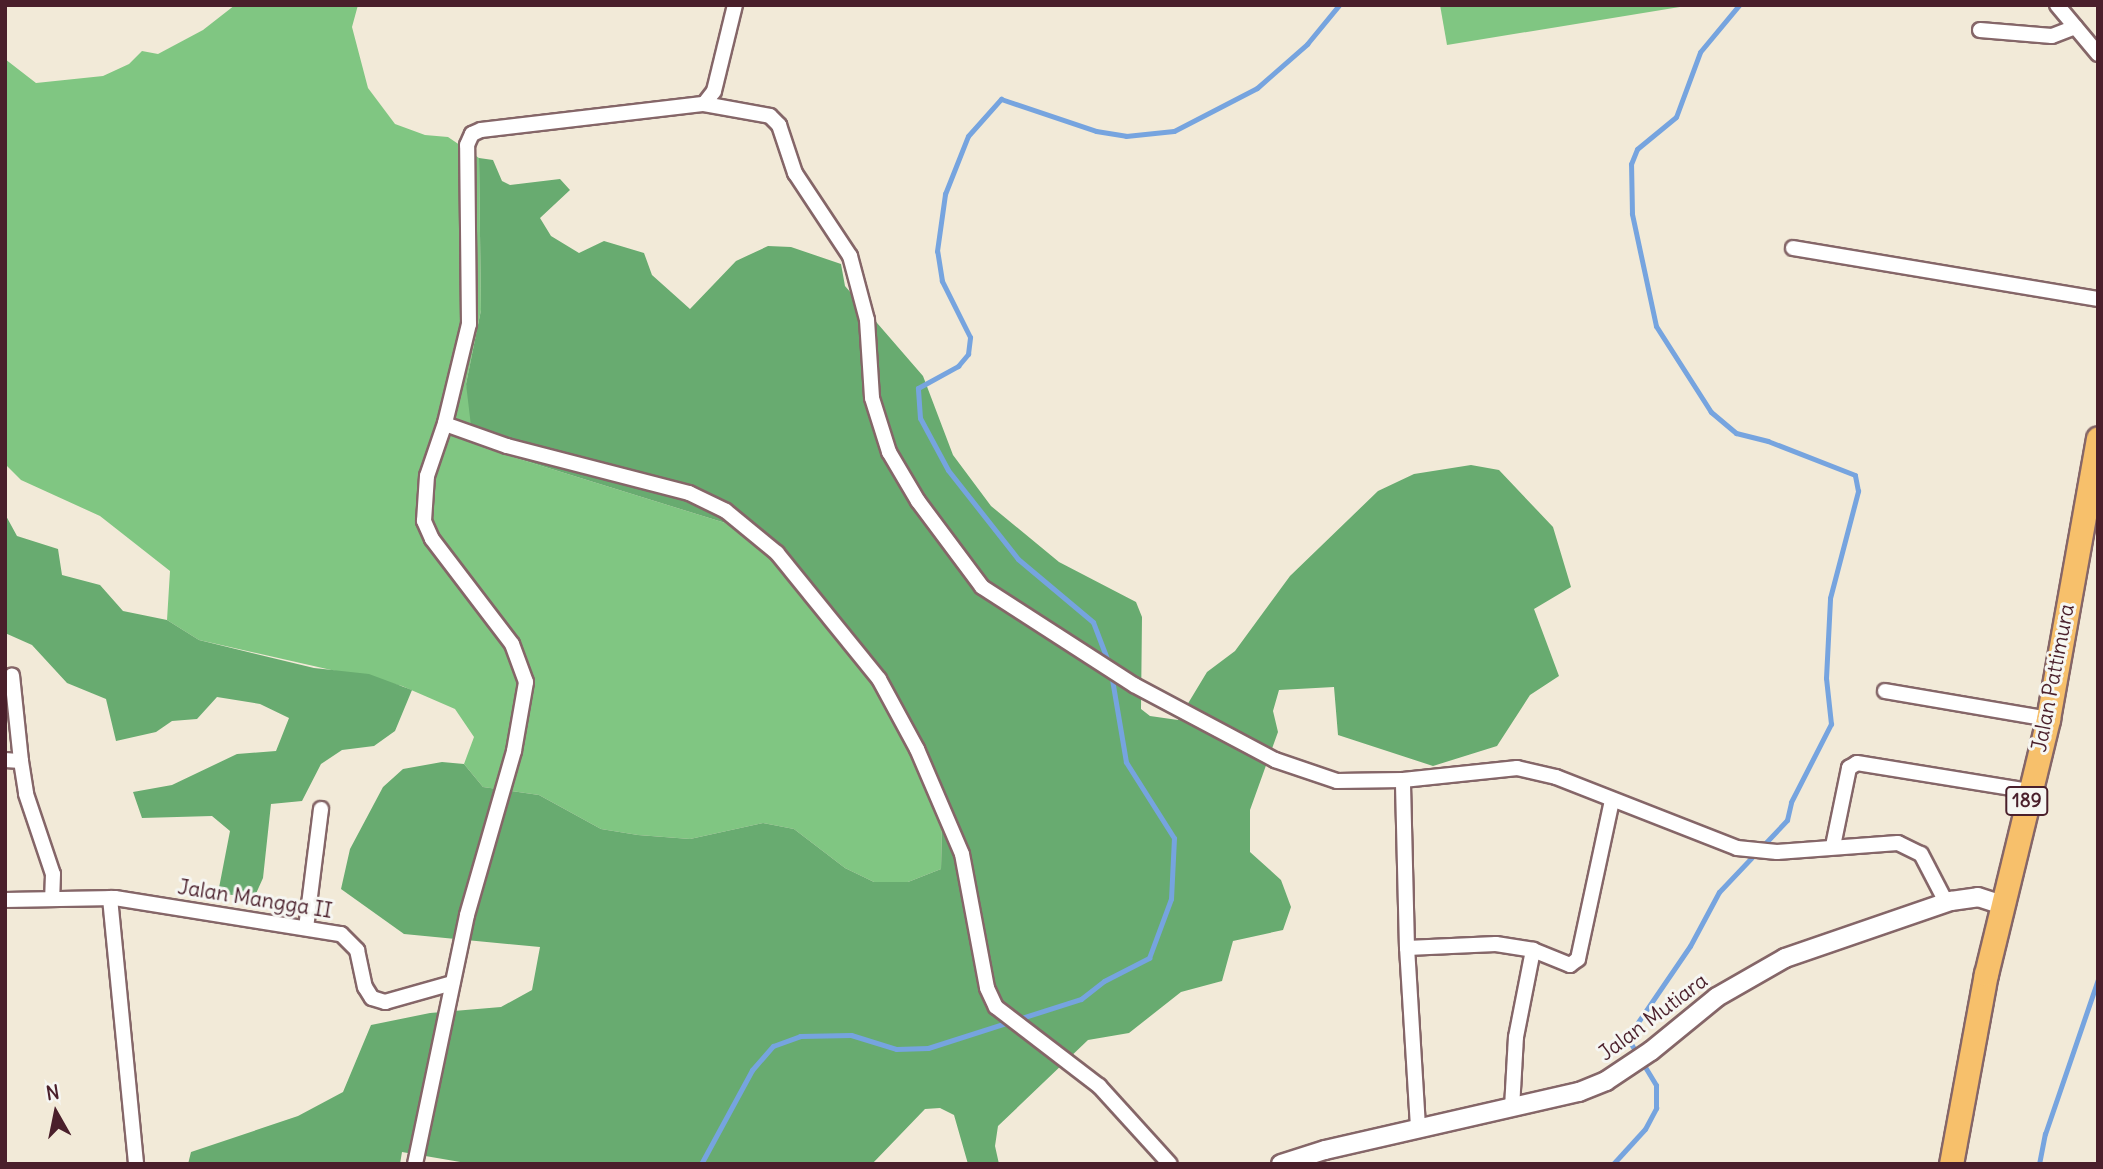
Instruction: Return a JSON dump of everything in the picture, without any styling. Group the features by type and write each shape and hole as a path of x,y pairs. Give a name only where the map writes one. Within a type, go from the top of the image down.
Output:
{"main road":[{"name":"Jalan Pattimura","path":"1951,1164 2002,905 2048,719 2098,438"}],"street":[{"path":"704,104 715,91 735,5"},
{"path":"2057,5 2098,54"},
{"path":"1980,30 2052,36 2075,27"},
{"path":"415,1164 467,915 514,751 526,682 512,644 432,540 424,521 427,476 445,424 469,324 467,145 472,134 704,104 771,116 779,125 795,173 850,256 867,320 872,398 889,452 918,501 982,587 1133,685 1275,761 1337,781 1403,780 1517,768 1556,777 1712,840 1751,849 1777,852 1883,842 1910,846 1921,854 1946,902"},
{"path":"1793,248 2098,299"},
{"path":"445,424 507,446 689,493 726,511 777,553 879,680 917,749 962,853 987,988 996,1007 1099,1086 1170,1164"},
{"path":"12,675 26,794 53,874 52,897"},
{"path":"1885,691 2048,719"},
{"path":"5,760 21,761"},
{"path":"1833,846 1849,768 1857,763 2029,791"},
{"path":"1403,780 1406,948 1418,1127"},
{"path":"1406,948 1496,944 1533,950 1570,965 1578,959 1612,801"},
{"path":"306,928 321,809"},
{"name":"Jalan Mangga II","path":"5,900 52,897 110,898 306,928 352,940 372,998 397,1001 453,983"},
{"name":"Jalan Mutiara","path":"1281,1164 1418,1127 1579,1092 1651,1051 1717,997 1785,958 1946,902 1978,897 2002,905"},
{"path":"110,898 136,1164"},
{"path":"1512,1108 1516,1037 1533,950"}],"green space":[{"path":"235,5 358,5 352,27 368,88 395,124 425,135 448,137 479,158 481,310 466,384 484,448 735,526 791,575 881,691 942,825 941,869 908,882 874,882 845,868 794,829 763,823 690,839 638,835 601,829 539,795 483,787 464,764 474,737 455,709 402,686 199,640 167,620 170,571 100,516 21,480 5,464 5,59 36,83 103,76 129,64 142,51 158,54 203,30"},
{"path":"1440,5 1692,5 1447,45"},
{"path":"479,158 493,160 502,181 510,185 560,179 570,190 540,218 551,236 579,253 604,241 644,253 652,275 690,309 736,261 768,246 791,247 841,264 845,286 923,376 953,455 991,506 1059,562 1136,602 1142,617 1141,709 1150,716 1178,720 1207,672 1235,651 1290,576 1378,491 1414,474 1471,465 1499,470 1553,527 1571,587 1534,609 1559,676 1530,695 1497,746 1433,766 1338,735 1334,687 1279,690 1273,711 1278,732 1250,810 1250,852 1281,880 1291,907 1283,930 1233,941 1222,981 1181,992 1129,1033 1088,1040 998,1126 995,1146 999,1164 968,1164 954,1115 940,1108 925,1109 872,1164 472,1164 402,1152 400,1164 188,1164 191,1152 298,1116 343,1092 371,1025 430,1013 501,1007 532,990 540,947 404,934 341,889 350,849 383,787 403,769 442,762 464,764 483,787 539,795 601,829 638,835 690,839 763,823 794,829 845,868 874,882 908,882 941,869 942,825 881,691 791,575 735,526 484,448 471,426 466,384 481,310"},
{"path":"5,514 17,536 58,549 62,575 100,585 123,611 167,620 199,640 314,668 369,674 412,690 395,731 374,746 342,750 321,764 302,801 271,804 263,878 254,898 218,893 230,831 212,816 142,818 133,792 172,785 237,754 276,751 289,718 260,704 217,697 197,719 172,721 156,732 116,741 106,699 67,683 32,645 5,633"}],"waterway":[{"path":"1109,664 1093,622 1018,559 948,470 920,418 918,388 958,366 968,354 970,337 942,281 937,251 945,194 968,136 1001,99 1096,131 1126,136 1174,131 1257,88 1307,44 1339,5"},
{"path":"1613,1164 1645,1129 1656,1108 1656,1085 1630,1042 1634,1028 1690,946 1719,892 1787,820 1791,802 1831,724 1826,678 1830,598 1858,491 1855,475 1768,441 1736,433 1711,412 1656,326 1632,214 1631,164 1637,149 1676,117 1700,52 1739,5"},
{"path":"701,1164 752,1070 773,1046 800,1036 851,1035 896,1049 928,1048 1081,999 1104,981 1149,958 1171,899 1174,838 1126,762 1111,673"},
{"path":"2039,1164 2045,1134 2098,979"}]}
